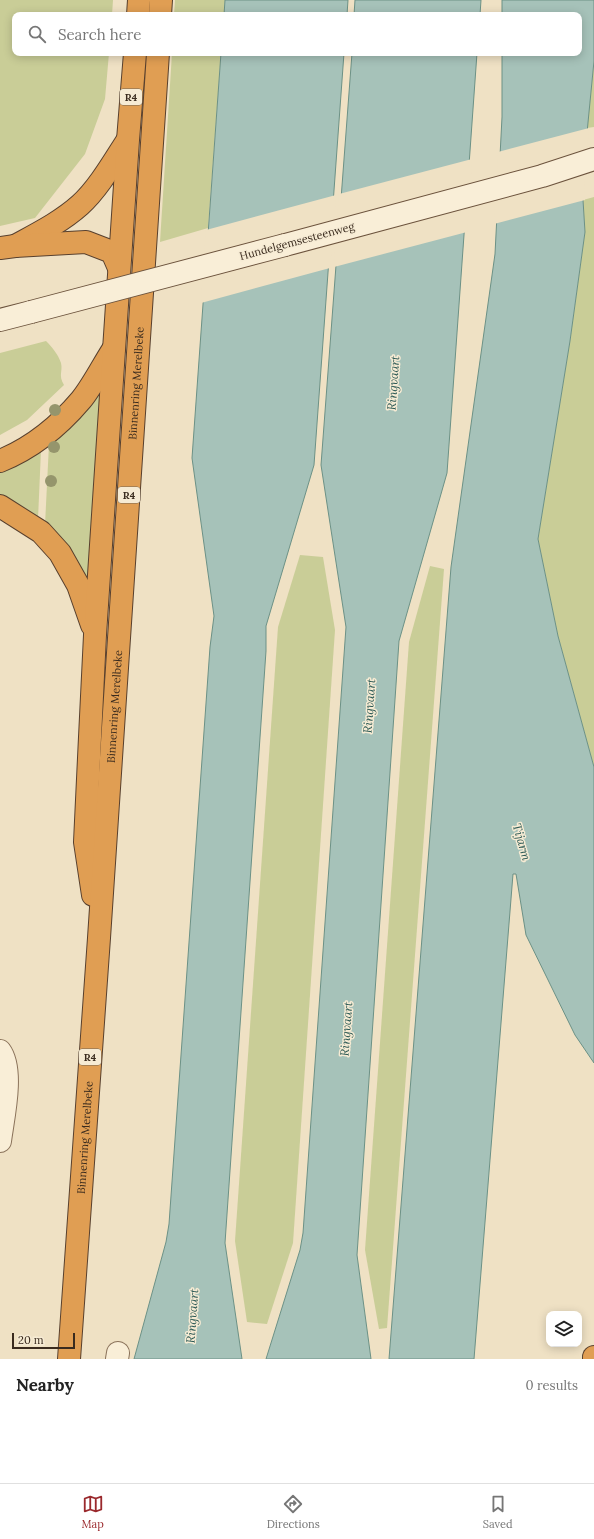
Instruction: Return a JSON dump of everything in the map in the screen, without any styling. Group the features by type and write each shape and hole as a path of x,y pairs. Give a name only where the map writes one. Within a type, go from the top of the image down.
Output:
{"highway":[{"path":"138,12 139,0"},
{"path":"160,12 161,0"},
{"name":"R4","path":"8,247 48,228 81,205 100,182 128,140 135,56"},
{"name":"Binnenring Merelbeke","path":"69,1359 99,938 158,56"},
{"path":"99,938 85,842 95,635 128,140"},
{"name":"R4","path":"8,247 86,242 112,252 120,268"},
{"path":"0,461 24,450 46,435 82,400 115,345"},
{"path":"0,506 41,532 60,553 78,585 95,635"}],"main road":[{"name":"Hundelgemsesteenweg","path":"0,320 542,176 594,159"},
{"path":"0,1051 4,1056 8,1073 0,1141"}],"green space":[{"path":"0,0 113,0 112,12 12,12 12,56 109,56 105,99 85,154 35,218 0,226"},
{"path":"175,0 225,0 224,12 174,12"},
{"path":"172,56 221,56 208,228 160,242"},
{"path":"594,61 594,127 587,128"},
{"path":"594,197 594,767 558,636 538,539 570,341 585,232 583,200"},
{"path":"46,341 55,351 60,360 61,379 64,385 27,420 0,435 0,353"},
{"path":"102,386 90,585 45,525 49,444"},
{"path":"41,450 38,519 0,496 0,470"},
{"path":"300,555 323,557 335,630 293,1243 267,1324 247,1322 235,1241 278,627"},
{"path":"430,566 444,569 387,1328 379,1329 365,1250 409,642"}],"water":[{"path":"225,0 348,0 347,12 224,12"},
{"path":"355,0 481,0 480,12 354,12"},
{"name":"Tijarm","path":"502,0 594,0 594,61 582,184 585,232 570,341 538,539 558,636 594,767 594,1063 575,1035 526,935 516,874 513,874 474,1359 389,1359 451,567 495,254 502,117 502,56 582,56 582,12 502,12"},
{"name":"Ringvaart","path":"221,56 344,56 314,465 266,626 266,651 225,1243 242,1359 134,1359 166,1242 169,1224 210,647 214,616 192,458"},
{"name":"Ringvaart","path":"352,56 477,56 447,473 399,641 357,1255 371,1359 266,1359 300,1250 303,1233 346,627 321,465"}],"pier":[{"path":"589,128 584,184 585,200 494,224 498,152"},
{"path":"472,159 467,232 334,267 339,194"},
{"path":"336,195 330,268 201,303 206,230"}]}
